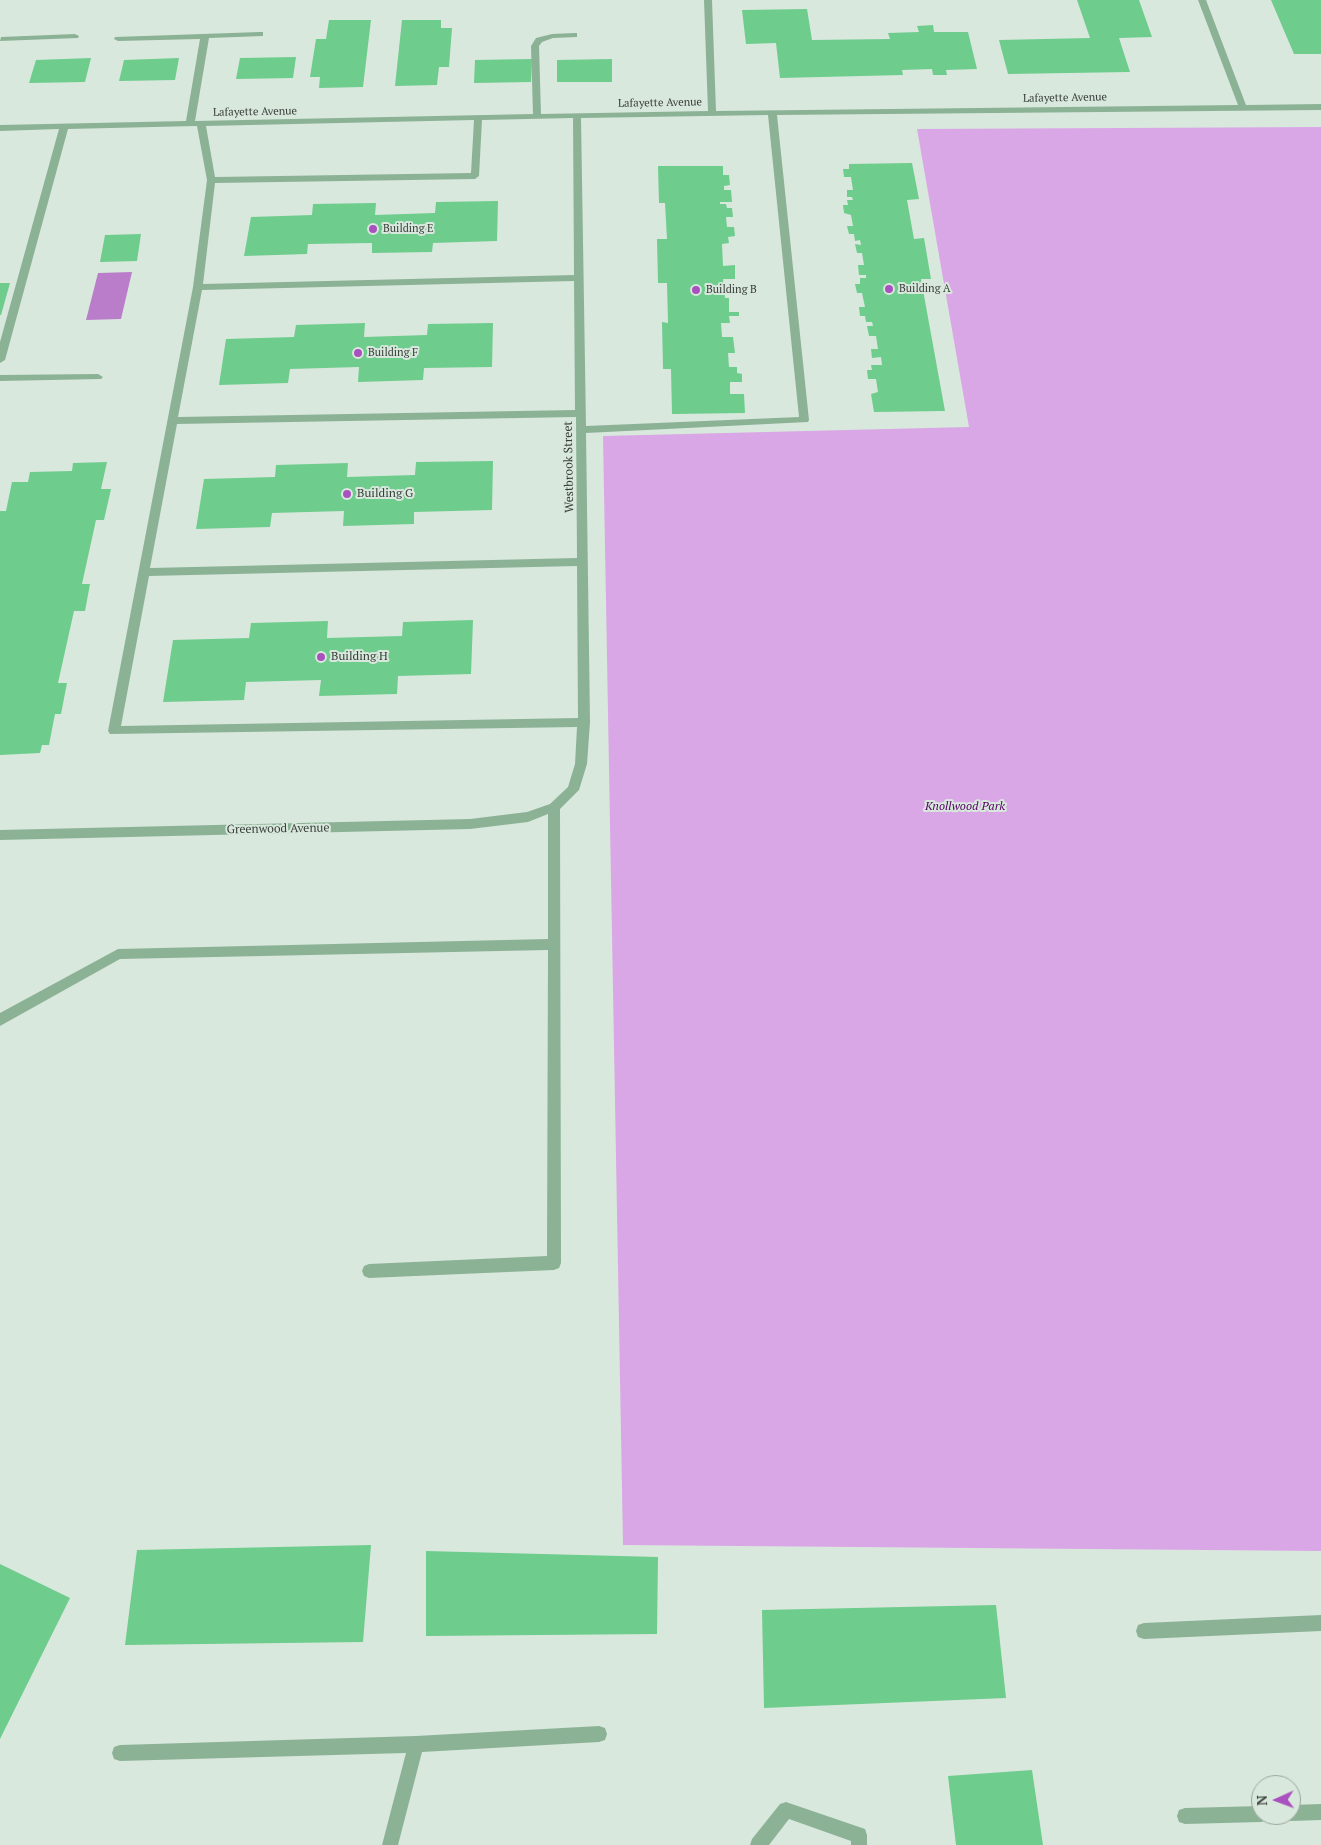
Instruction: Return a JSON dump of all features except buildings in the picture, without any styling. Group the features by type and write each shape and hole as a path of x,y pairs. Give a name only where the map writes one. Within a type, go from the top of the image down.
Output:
{"street":[{"path":"708,0 712,113"},
{"path":"1202,0 1244,108"},
{"path":"118,39 260,34"},
{"path":"537,118 535,46 540,40 552,36 574,35"},
{"path":"0,40 75,36"},
{"path":"205,36 195,124 211,180 198,287 114,731 584,722"},
{"name":"Lafayette Avenue","path":"0,128 712,113 1321,107"},
{"path":"581,430 804,420 772,113"},
{"name":"Westbrook Street","path":"554,807 573,790 581,764 584,722 577,117"},
{"path":"211,180 475,176 478,118"},
{"path":"0,360 64,127"},
{"path":"198,287 579,278"},
{"path":"0,378 98,377"},
{"path":"174,421 580,413"},
{"path":"144,572 582,562"},
{"path":"369,1271 554,1264 554,807"},
{"name":"Greenwood Avenue","path":"0,835 470,824 528,816 554,807"},
{"path":"0,1020 118,954 554,944"},
{"path":"1144,1631 1321,1622"},
{"path":"120,1753 416,1744 599,1734"},
{"path":"390,1845 416,1744"},
{"path":"758,1845 786,1810 859,1835 859,1845"},
{"path":"1301,1813 1321,1812"},
{"path":"1185,1816 1251,1814"}],"green space":[{"name":"Knollwood Park","path":"1321,127 1321,1551 623,1545 603,436 969,427 917,129"}],"shaded area":[{"path":"132,272 121,319 86,320 98,273"}],"place":[{"name":"Building E","path":"373,229"},
{"name":"Building A","path":"889,289"},
{"name":"Building B","path":"696,290"},
{"name":"Building F","path":"358,353"},
{"name":"Building G","path":"347,494"},
{"name":"Building H","path":"321,657"}]}
